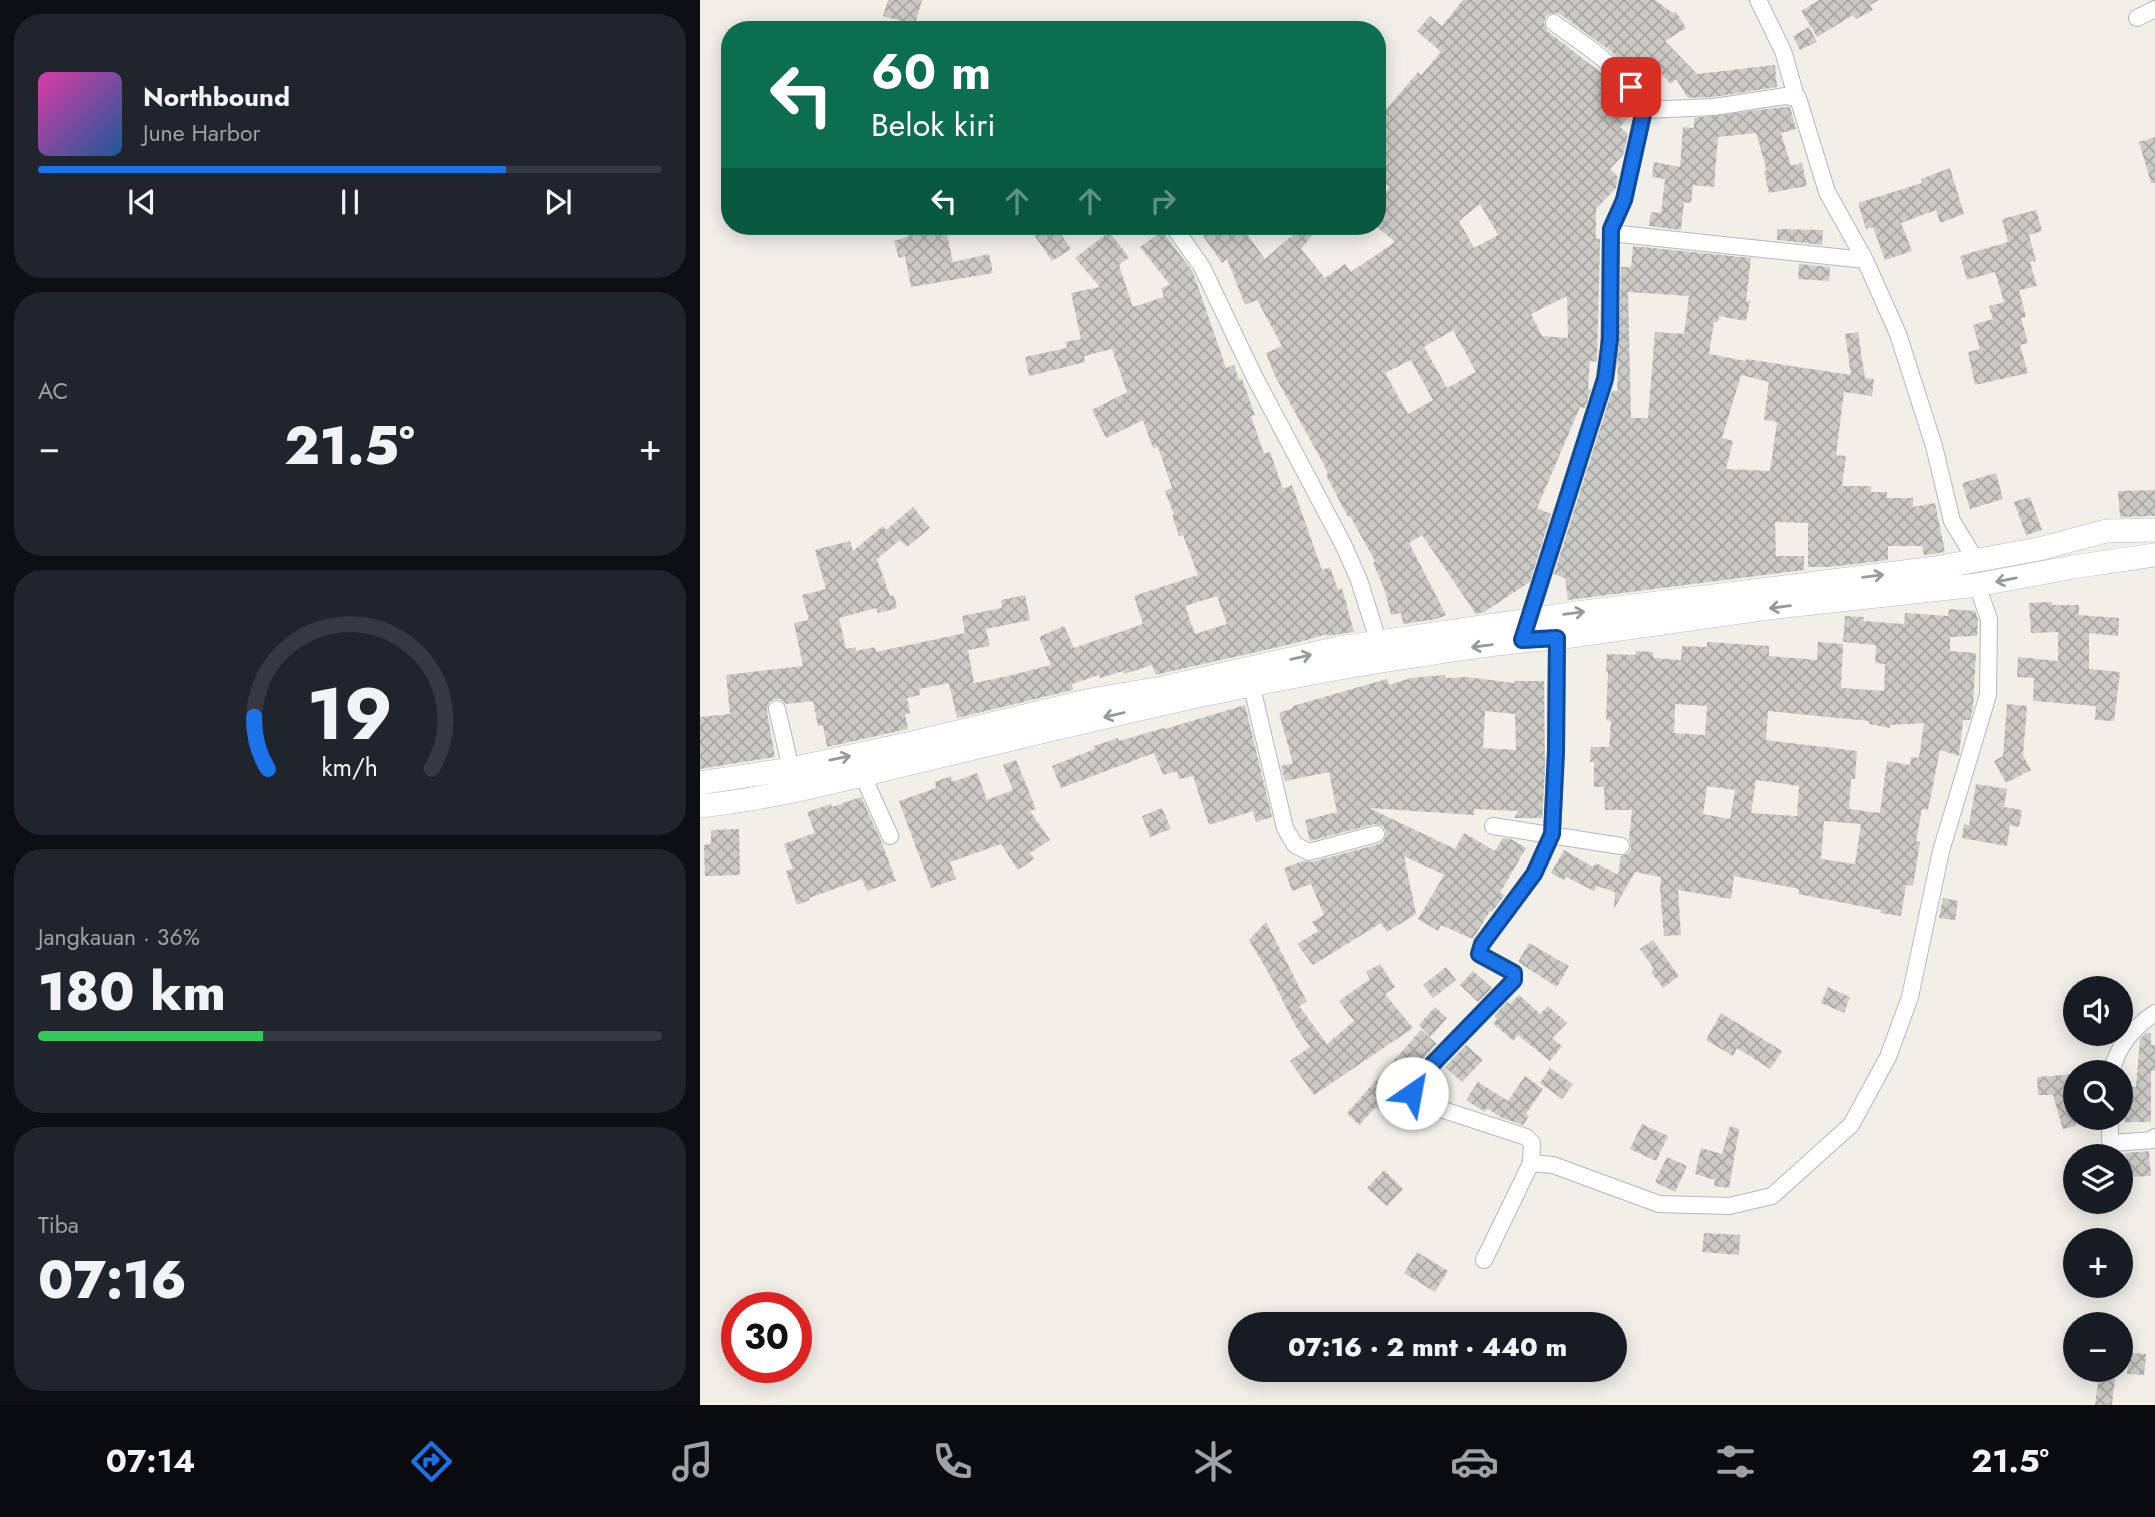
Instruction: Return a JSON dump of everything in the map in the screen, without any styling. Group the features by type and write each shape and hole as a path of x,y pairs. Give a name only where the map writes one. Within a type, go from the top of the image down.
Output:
{"main road":[{"path":"700,806 806,790 863,776 915,752 1091,700 1162,688 1246,668 1382,651 1977,562 2039,550 2106,531 2155,530"},
{"path":"1525,630 1557,638 1768,608 1977,585 2155,555"},
{"path":"700,783 915,752 1251,683 1382,651"}],"street":[{"path":"1758,0 1783,51 1827,192 1865,260 1898,334 1934,446 1952,521 1977,562"},
{"path":"2137,18 2155,9"},
{"path":"1525,630 1605,379 1610,339 1611,233 1624,200 1644,110 1621,74 1554,23"},
{"path":"1644,110 1714,107 1796,96"},
{"path":"1611,233 1865,260"},
{"path":"1179,235 1202,267 1254,376 1344,546 1359,580 1382,651"},
{"path":"1531,1163 1553,1165 1659,1204 1729,1206 1772,1196 1851,1125 1888,1057 1910,997 1941,851 1988,695 1989,619 1977,585"},
{"path":"1484,1260 1531,1163 1532,1143 1526,1137 1425,1104 1412,1093 1414,1083 1514,980 1514,973 1479,954 1482,944 1534,874 1552,834 1557,638"},
{"path":"1251,683 1283,817 1295,845 1309,852 1376,834"},
{"path":"777,709 792,769"},
{"path":"863,776 890,836"},
{"path":"1493,826 1621,846"},
{"path":"2115,1060 2121,1044 2143,1021 2155,1013"},
{"path":"2110,1130 2110,1140 2113,1143 2153,1140 2155,1137"}],"building":[{"path":"888,0 922,0 916,21 901,21 883,16"},
{"path":"1463,0 1655,0 1673,13 1676,12 1686,28 1665,41 1697,74 1775,65 1777,87 1688,98 1676,79 1671,84 1646,58 1632,73 1612,52 1560,14 1546,16 1544,23 1547,31 1608,78 1633,112 1620,127 1628,134 1623,155 1610,169 1618,177 1616,188 1596,209 1596,239 1600,239 1597,362 1590,361 1588,389 1591,389 1585,408 1580,407 1537,508 1551,514 1530,582 1484,612 1476,614 1422,535 1409,543 1446,615 1403,624 1401,613 1391,615 1384,588 1373,563 1375,561 1350,516 1348,517 1326,475 1328,473 1322,461 1275,376 1266,353 1282,346 1257,300 1245,305 1227,259 1222,263 1202,235 1248,235 1265,259 1293,235 1312,235 1301,249 1325,278 1345,264 1351,272 1395,242 1386,234 1386,192 1390,187 1386,184 1386,109 1418,72 1421,75 1441,52 1417,31 1430,16 1442,26","holes":["1480,204 1498,235 1474,248 1459,221","1567,296 1568,338 1542,336 1531,314","1453,330 1476,372 1447,388 1424,347","1411,360 1433,400 1408,414 1385,373"]},
{"path":"1819,0 1879,0 1870,5 1873,10 1856,19 1853,15 1817,37 1801,11"},
{"path":"1809,27 1817,42 1800,50 1793,36"},
{"path":"1790,107 1796,129 1781,133 1791,166 1802,163 1807,186 1769,193 1764,171 1767,171 1756,133 1718,137 1714,187 1693,185 1691,203 1684,202 1681,230 1649,226 1651,212 1661,213 1665,179 1652,177 1654,162 1680,167 1683,127 1694,128 1694,118"},
{"path":"2155,137 2155,183 2151,183 2139,142"},
{"path":"1950,168 1964,214 1940,223 1936,210 1901,223 1912,251 1885,260 1873,227 1866,229 1858,203 1922,183 1921,179"},
{"path":"2036,210 2042,231 2029,235 2036,261 2030,262 2037,286 2019,290 2026,317 2021,318 2028,343 2020,345 2028,373 1975,385 1968,352 1980,349 1973,325 1993,319 1989,306 2004,302 1995,272 1967,280 1960,256 2008,242 2002,219"},
{"path":"1777,229 1823,230 1822,245 1777,240"},
{"path":"947,235 953,262 989,254 993,273 911,287 905,256 899,258 894,241 909,236"},
{"path":"1034,235 1061,235 1071,249 1052,261"},
{"path":"1105,235 1111,235 1129,257 1119,265 1133,307 1164,297 1161,288 1170,285 1140,247 1156,235 1165,235 1193,272 1226,368 1234,365 1239,380 1242,379 1255,415 1251,416 1264,454 1270,452 1283,489 1292,485 1322,570 1330,567 1338,590 1342,588 1354,632 1327,634 1156,675 1152,665 1124,674 1123,671 1100,678 1099,675 1072,684 1073,690 957,718 949,683 919,689 920,695 907,698 910,713 905,714 908,729 827,747 823,725 818,726 813,701 786,704 781,699 775,699 769,702 767,711 775,757 700,769 700,717 730,714 726,675 803,666 794,623 809,620 802,595 826,589 815,550 850,541 853,551 883,526 886,530 913,507 930,528 907,547 900,540 877,559 890,596 894,595 897,608 878,613 876,608 839,618 846,649 856,647 856,651 875,647 876,652 965,633 962,616 1002,608 1001,600 1025,595 1030,620 986,629 990,646 968,650 974,683 1051,665 1039,637 1064,626 1074,648 1143,624 1134,596 1198,575 1183,535 1179,536 1172,515 1165,491 1172,488 1158,447 1153,448 1143,420 1106,438 1092,410 1127,392 1112,349 1084,356 1085,362 1029,376 1025,357 1067,348 1065,342 1081,339 1071,293 1100,287 1075,258","holes":["1217,596 1227,624 1195,634 1185,606"]},
{"path":"1633,246 1751,258 1746,301 1750,301 1746,321 1719,316 1718,322 1714,322 1709,354 1851,375 1845,334 1858,332 1865,378 1874,379 1872,396 1844,392 1836,455 1846,456 1842,486 1871,486 1871,492 1887,492 1887,498 1913,498 1913,507 1935,503 1945,552 1924,555 1922,546 1888,546 1888,560 1808,567 1808,523 1775,522 1776,556 1804,556 1804,570 1568,600 1565,578 1554,574 1612,391 1617,391 1621,267 1631,267","holes":["1628,292 1689,296 1684,334 1655,332 1648,418 1631,418","1741,375 1769,382 1764,420 1777,422 1770,471 1726,469 1733,441 1722,438"]},
{"path":"1799,264 1830,267 1829,281 1798,279"},
{"path":"1996,473 2003,499 1970,509 1962,483"},
{"path":"2155,490 2155,516 2120,517 2118,491"},
{"path":"2030,497 2042,530 2026,535 2014,502"},
{"path":"2052,602 2052,605 2079,605 2079,615 2119,618 2118,636 2089,633 2089,669 2120,672 2114,721 2095,720 2096,706 2033,701 2034,678 2017,677 2018,657 2058,661 2058,632 2031,633 2029,603"},
{"path":"1949,609 1975,611 1978,619 1977,636 1950,637 1950,651 1976,653 1973,708 1970,720 1963,720 1959,756 1940,750 1928,810 1922,809 1916,841 1920,842 1913,886 1906,885 1901,916 1798,894 1799,889 1734,876 1731,899 1678,890 1681,935 1664,936 1661,877 1635,872 1614,909 1615,892 1597,886 1594,891 1566,877 1564,880 1551,873 1564,850 1593,867 1596,863 1618,875 1621,856 1629,853 1631,848 1629,839 1632,810 1605,810 1604,787 1594,787 1594,762 1590,762 1591,747 1609,747 1611,721 1606,720 1607,654 1636,655 1636,651 1653,652 1653,658 1681,660 1682,646 1707,647 1707,642 1769,646 1769,656 1817,660 1818,642 1843,644 1841,688 1884,691 1885,664 1875,663 1876,645 1843,642 1845,616 1864,617 1863,621 1904,624 1905,613 1948,616","holes":["1675,704 1707,706 1705,735 1674,733","1768,711 1869,721 1869,724 1890,728 1890,725 1924,723 1919,758 1911,757 1910,765 1887,761 1880,813 1849,809 1851,779 1855,779 1857,751 1766,740","1756,780 1799,786 1797,816 1751,813","1707,786 1735,790 1730,819 1703,814","1824,821 1861,824 1855,864 1821,859"]},
{"path":"1445,675 1446,678 1466,677 1515,683 1544,681 1545,771 1542,818 1514,818 1518,811 1474,809 1474,815 1369,808 1455,849 1464,833 1495,851 1503,838 1511,839 1526,848 1500,893 1505,895 1492,912 1490,911 1473,939 1441,925 1438,931 1418,919 1444,875 1404,856 1416,914 1387,932 1381,923 1313,965 1297,944 1318,931 1312,922 1324,915 1311,884 1292,891 1284,868 1303,861 1312,862 1379,844 1384,841 1386,832 1383,826 1374,824 1310,841 1305,820 1337,812 1329,772 1285,781 1281,766 1293,763 1279,713 1293,706 1387,679 1389,685 1411,678","holes":["1485,711 1515,714 1516,750 1483,748"]},
{"path":"2007,704 2027,706 2023,755 2031,770 2006,783 1994,761 2003,756"},
{"path":"1245,705 1272,817 1256,822 1253,811 1209,825 1193,776 1179,779 1177,771 1163,775 1154,753 1061,788 1052,766 1118,738 1119,741"},
{"path":"1016,760 1036,809 1030,811 1050,840 1030,853 1034,859 1018,870 1001,844 950,862 956,879 931,888 899,801 936,788 935,782 951,776 953,782 977,773 987,800 1013,790 1003,765"},
{"path":"1976,784 2007,789 2004,807 2022,810 2019,827 2010,825 2007,846 1962,838 1964,824 1969,825"},
{"path":"861,797 896,881 867,891 862,879 797,905 786,871 793,869 784,844 815,833 807,812"},
{"path":"1162,808 1171,829 1150,837 1142,816"},
{"path":"739,829 740,875 705,876 704,845 711,844 711,830"},
{"path":"1943,898 1958,901 1955,920 1939,918"},
{"path":"1266,922 1307,1002 1299,1006 1327,1044 1354,1021 1339,1001 1370,979 1366,972 1380,964 1395,987 1385,994 1413,1028 1314,1095 1290,1061 1310,1047 1296,1027 1249,940"},
{"path":"1653,940 1679,976 1663,988 1651,972 1654,969 1640,949"},
{"path":"1529,943 1569,966 1557,987 1518,962"},
{"path":"1446,967 1456,980 1433,998 1423,985"},
{"path":"1473,971 1492,988 1478,1002 1460,985"},
{"path":"1828,987 1850,997 1844,1013 1821,1003"},
{"path":"1519,995 1540,1014 1548,1006 1567,1023 1552,1038 1562,1046 1550,1061 1518,1035 1513,1041 1493,1023 1497,1019 1494,1016 1507,1002 1510,1004"},
{"path":"1435,1007 1447,1018 1430,1037 1419,1025"},
{"path":"1721,1013 1782,1051 1770,1069 1737,1048 1733,1056 1706,1040"},
{"path":"1421,1030 1437,1044 1406,1076 1403,1085 1380,1110 1376,1107 1359,1125 1347,1113"},
{"path":"2146,1033 2151,1033 2151,1045 2155,1045 2155,1071 2151,1071 2151,1122 2133,1122 2133,1087 2136,1087 2140,1039"},
{"path":"1466,1045 1483,1060 1462,1082 1445,1067"},
{"path":"1550,1068 1573,1084 1562,1099 1540,1083"},
{"path":"2063,1075 2063,1129 2053,1095 2038,1095 2037,1077"},
{"path":"1525,1076 1543,1089 1526,1114 1529,1116 1523,1125 1502,1118 1487,1108 1485,1112 1466,1100 1478,1082 1508,1101"},
{"path":"1642,1124 1668,1136 1656,1161 1630,1149"},
{"path":"1730,1126 1739,1129 1729,1188 1714,1186 1715,1180 1695,1174 1701,1148 1722,1154"},
{"path":"2149,1151 2151,1176 2133,1177 2133,1152"},
{"path":"1667,1157 1687,1166 1675,1192 1655,1182"},
{"path":"1384,1170 1403,1189 1387,1206 1367,1188"},
{"path":"1704,1233 1740,1235 1739,1255 1702,1252"},
{"path":"1417,1252 1448,1271 1435,1292 1404,1273"},
{"path":"2133,1353 2146,1354 2144,1375 2133,1374"},
{"path":"2098,1382 2115,1382 2112,1405 2095,1405"}],"route":[{"path":"1412,1093 1414,1083 1514,980 1514,973 1479,954 1482,944 1534,874 1552,834 1557,638 1522,640 1605,379 1610,339 1611,229 1624,200 1644,110 1631,87"}]}
